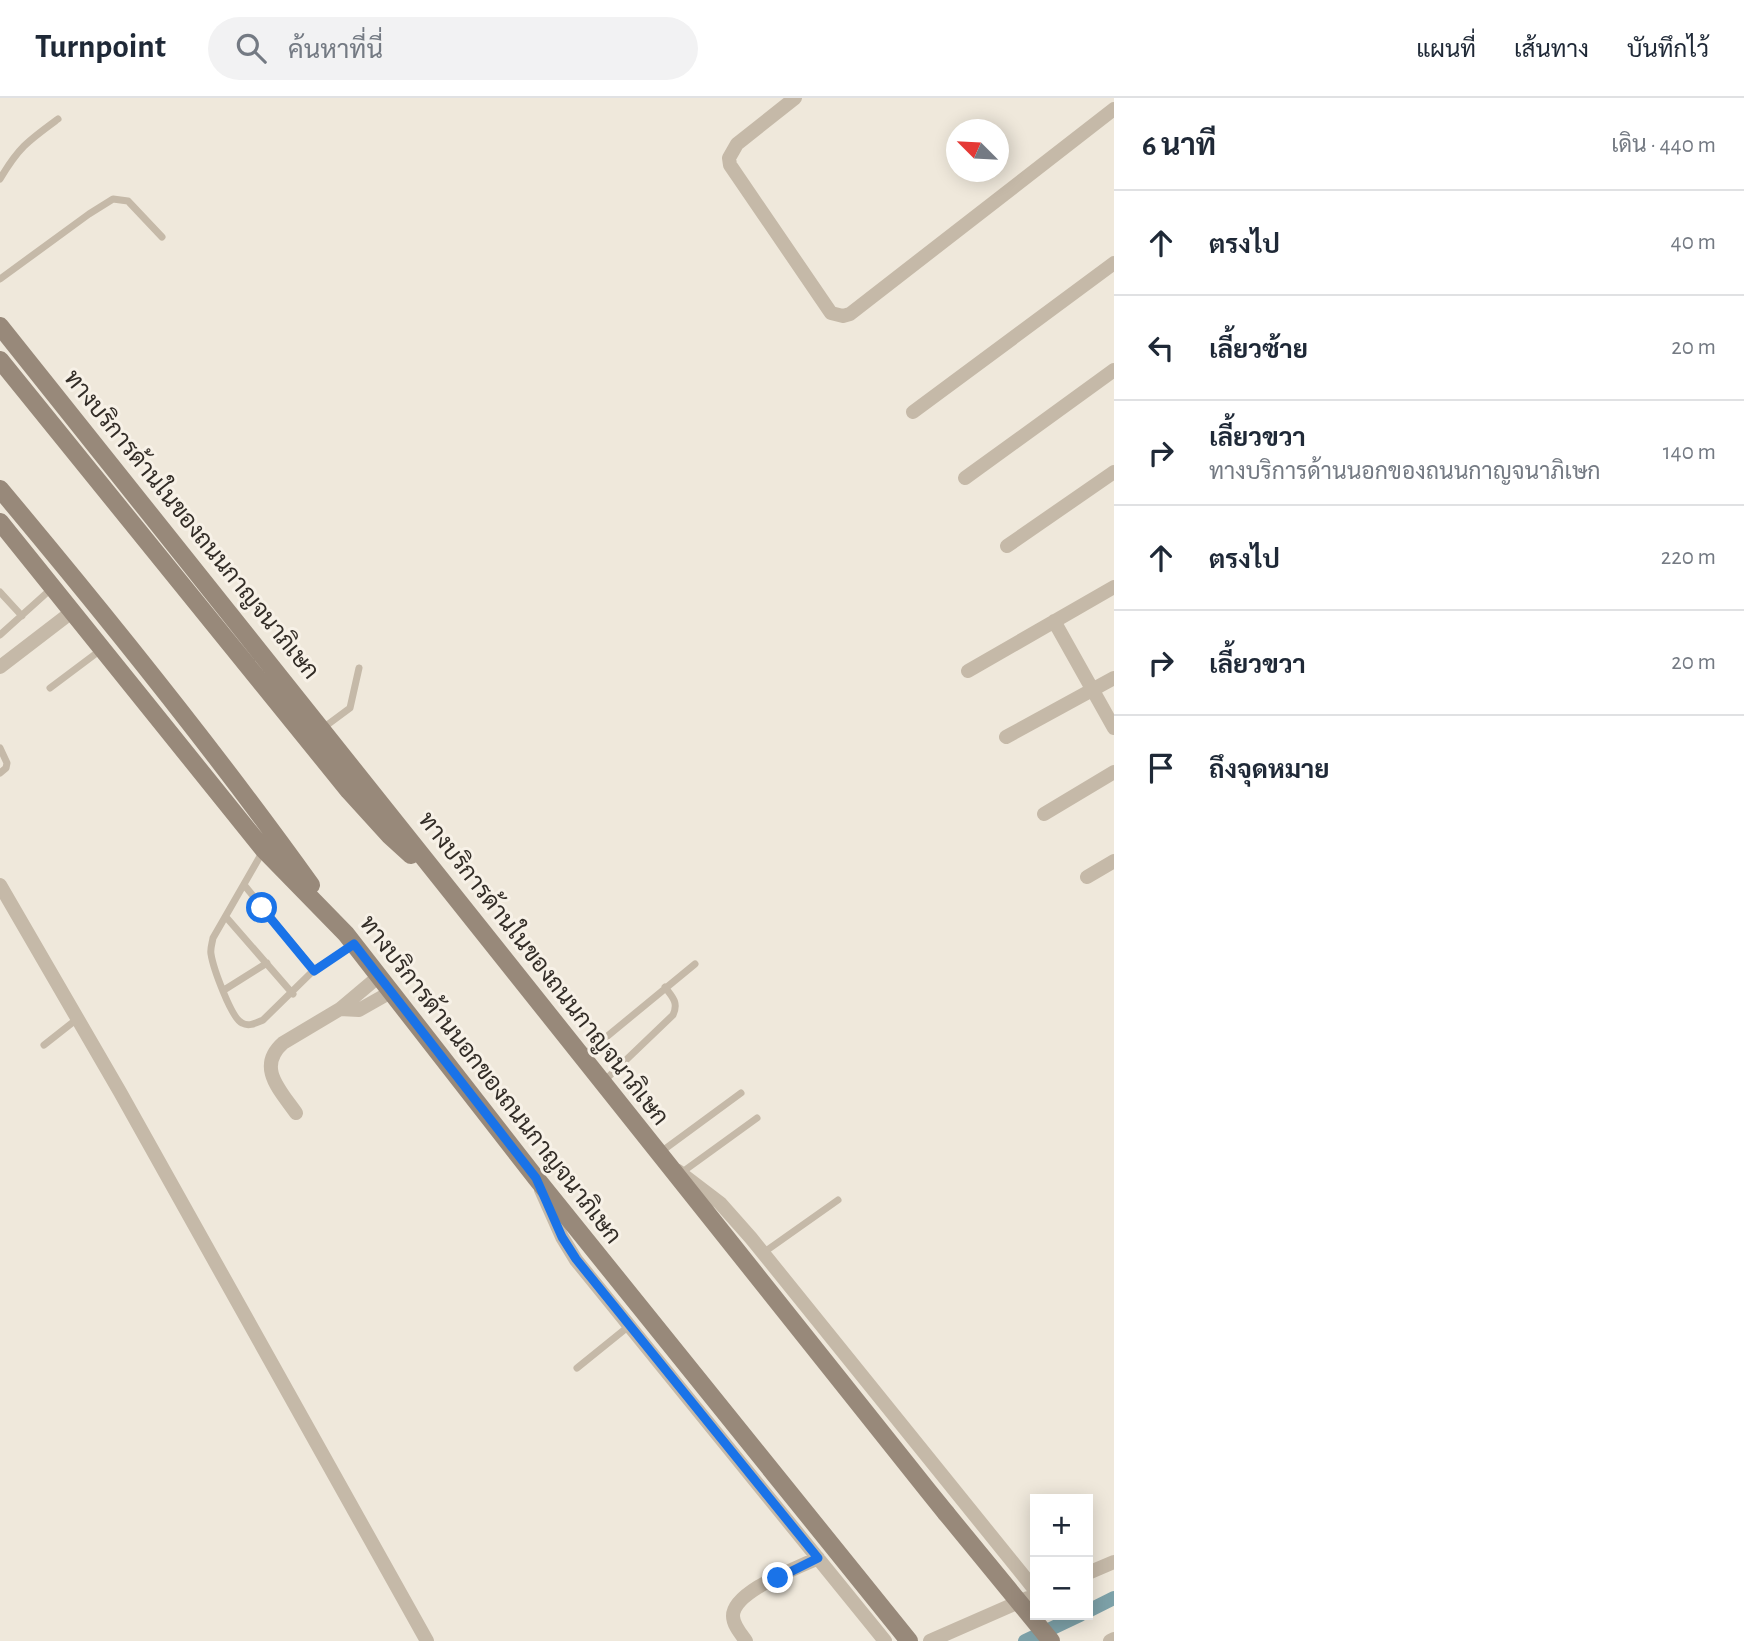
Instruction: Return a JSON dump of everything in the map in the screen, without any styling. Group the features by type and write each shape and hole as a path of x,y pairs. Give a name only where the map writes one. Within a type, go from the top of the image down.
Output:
{"main road":[{"name":"ทางบริการด้านในของถนนกาญจนาภิเษก","path":"0,326 323,728 660,1157 1051,1641"},
{"path":"0,360 349,791 389,835 447,887"},
{"path":"0,489 212,750 350,939"},
{"name":"ทางบริการด้านนอกของถนนกาญจนาภิเษก","path":"0,522 264,850 350,939 389,993 536,1178 909,1641"}],"street":[{"path":"795,98 737,144 729,158 730,165 831,313 843,316 861,305 1114,108"},
{"path":"913,412 1114,263"},
{"path":"965,478 1114,370"},
{"path":"1007,547 1114,472"},
{"path":"968,671 1114,587"},
{"path":"0,667 73,611"},
{"path":"1054,621 1114,728"},
{"path":"1006,737 1114,678"},
{"path":"1045,814 1114,772"},
{"path":"1087,877 1114,861"},
{"path":"0,885 427,1641"},
{"path":"296,1113 274,1081 270,1069 275,1050 282,1043 340,1009 378,977"},
{"path":"340,1009 359,1010 389,993"},
{"path":"660,1157 720,1203 1030,1584"},
{"path":"536,1178 562,1237 576,1259 885,1641"},
{"path":"746,1641 733,1615 744,1596 818,1558"},
{"path":"1093,1571 1114,1562"},
{"path":"930,1641 1030,1597"}],"lane":[{"path":"0,179 23,144 58,120"},
{"path":"0,279 113,199 128,201 162,237"},
{"path":"0,635 54,587"},
{"path":"0,592 22,616"},
{"path":"50,688 103,649"},
{"path":"323,728 350,708 359,668"},
{"path":"0,748 7,763 0,773"},
{"path":"264,850 214,938 210,951 235,1017 246,1025 263,1020 350,939"},
{"path":"245,887 314,971"},
{"path":"226,917 293,994"},
{"path":"224,990 267,963"},
{"path":"581,1058 695,964"},
{"path":"602,1083 673,1015 676,1002 665,987"},
{"path":"44,1045 77,1019"},
{"path":"660,1157 741,1093"},
{"path":"680,1173 757,1118"},
{"path":"763,1253 838,1200"},
{"path":"577,1368 629,1326"}],"waterway":[{"path":"1093,1608 1114,1598"},
{"path":"1025,1641 1069,1620"}],"route":[{"path":"262,908 314,971 354,944 389,993 536,1178 552,1217 576,1259 818,1558 778,1578"}]}
